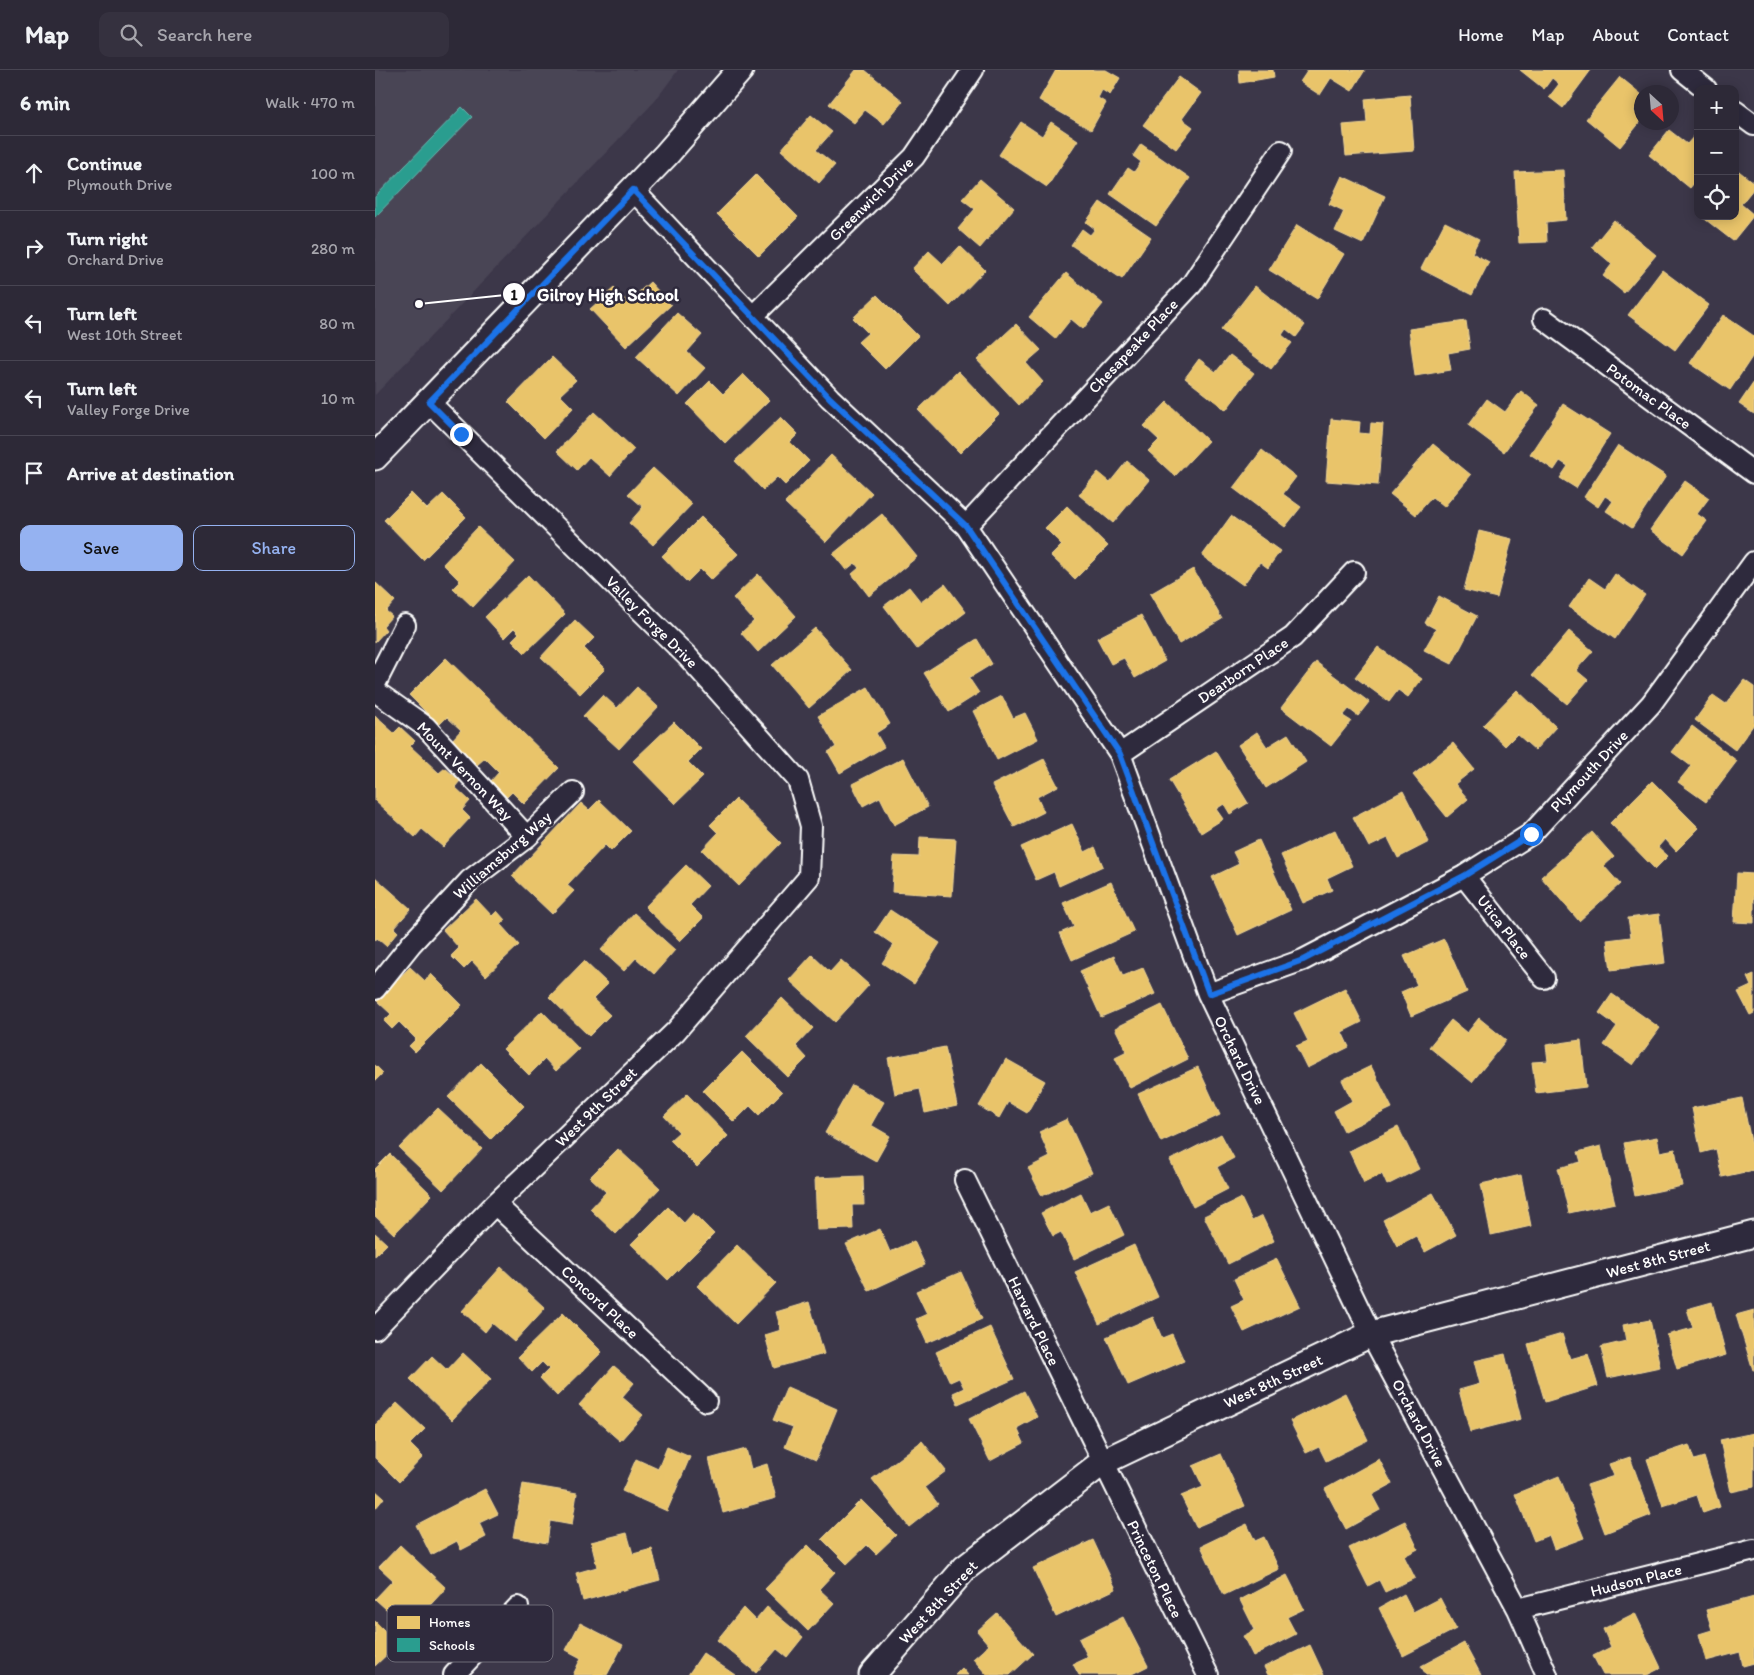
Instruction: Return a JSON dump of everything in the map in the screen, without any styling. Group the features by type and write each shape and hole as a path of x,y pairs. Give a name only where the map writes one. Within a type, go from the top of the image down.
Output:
{"street":[{"path":"375,457 633,190 699,118 739,70"},
{"name":"Greenwich Drive","path":"753,316 913,157 973,70"},
{"path":"1682,70 1701,85"},
{"path":"1739,114 1754,125"},
{"name":"Chesapeake Place","path":"966,526 1192,284 1281,151"},
{"name":"Orchard Drive","path":"633,190 830,398 966,526 1120,754 1209,994 1371,1334 1518,1610 1547,1675"},
{"name":"Potomac Place","path":"1544,318 1754,472"},
{"name":"Valley Forge Drive","path":"429,402 688,657 798,780 811,826 809,877"},
{"name":"Plymouth Drive","path":"1209,994 1303,960 1464,876 1531,834 1651,704 1754,562"},
{"name":"Dearborn Place","path":"1120,754 1293,637 1354,572"},
{"path":"375,684 405,625"},
{"name":"Mount Vernon Way","path":"375,691 426,727 527,837"},
{"name":"Williamsburg Way","path":"375,989 411,944 470,880 527,837 573,792"},
{"name":"Utica Place","path":"1464,876 1544,978"},
{"name":"West 9th Street","path":"375,1329 495,1204 676,1031 809,877"},
{"name":"Harvard Place","path":"965,1180 1103,1462"},
{"name":"Concord Place","path":"495,1204 706,1401"},
{"name":"West 8th Street","path":"872,1675 965,1568 1103,1462 1371,1334 1754,1234"},
{"name":"Princeton Place","path":"1103,1462 1208,1675"},
{"name":"Hudson Place","path":"1518,1610 1754,1550"},
{"path":"455,1675 467,1662"}],"shaded area":[{"path":"375,70 678,70 655,101 375,395"}],"building: Homes":[{"path":"856,70 865,70 903,101 884,124 865,110 854,123 829,104"},
{"path":"1056,70 1106,70 1120,78 1110,95 1102,90 1098,98 1106,103 1091,130 1039,100"},
{"path":"1239,70 1273,70 1274,77 1240,83"},
{"path":"1308,70 1365,70 1352,91 1331,78 1320,95 1300,82"},
{"path":"1520,70 1591,70 1563,108 1549,97 1559,84 1552,78 1544,89"},
{"path":"1179,77 1201,93 1182,119 1193,127 1176,149 1143,125"},
{"path":"1620,77 1634,88 1634,130 1620,147 1586,119"},
{"path":"1410,95 1414,151 1346,156 1343,125 1367,123 1365,99"},
{"path":"811,115 832,132 816,150 835,165 819,183 781,150"},
{"path":"1021,122 1042,136 1051,122 1078,140 1047,187 999,155"},
{"path":"1669,130 1687,144 1694,136 1694,183 1690,188 1649,155"},
{"path":"1141,144 1190,178 1156,226 1110,194 1128,168 1134,172 1141,162 1133,156"},
{"path":"1563,170 1566,220 1546,222 1547,242 1519,243 1515,172"},
{"path":"1739,171 1754,183 1754,188 1741,204 1754,215 1733,241 1706,220 1739,220"},
{"path":"756,175 798,217 759,256 717,214"},
{"path":"1342,176 1385,196 1363,244 1335,231 1344,211 1329,204"},
{"path":"980,179 1014,208 980,248 958,229 975,209 962,199"},
{"path":"1100,202 1151,237 1122,279 1071,245 1082,229 1090,235 1095,229 1086,222"},
{"path":"1614,220 1656,255 1624,293 1603,276 1612,264 1592,247"},
{"path":"1445,222 1479,239 1472,253 1489,262 1472,295 1421,269"},
{"path":"1297,225 1344,254 1317,299 1269,270"},
{"path":"960,246 985,270 950,306 912,269 929,251 943,264"},
{"path":"1662,270 1709,305 1675,350 1628,315"},
{"path":"1066,273 1103,304 1083,329 1071,319 1055,339 1029,317"},
{"path":"650,282 671,305 626,347 590,309 614,288 628,302"},
{"path":"1255,286 1305,325 1296,337 1286,329 1282,335 1292,343 1271,369 1221,330"},
{"path":"877,295 918,336 885,369 858,342 868,333 853,318"},
{"path":"677,313 702,335 687,352 705,368 679,396 636,357"},
{"path":"1723,315 1754,336 1754,354 1730,390 1690,363"},
{"path":"1466,321 1470,349 1448,353 1451,370 1415,376 1409,329"},
{"path":"1016,324 1041,350 1026,363 1043,382 1019,405 977,360"},
{"path":"1230,355 1254,373 1226,410 1185,378 1199,359 1216,372"},
{"path":"552,357 576,380 560,395 573,408 544,438 508,402"},
{"path":"958,371 999,414 960,453 918,410"},
{"path":"743,374 769,400 725,443 687,404 710,381 723,394"},
{"path":"1754,382 1754,414 1739,404"},
{"path":"1521,391 1539,405 1504,452 1468,425 1487,399 1505,412"},
{"path":"1167,402 1208,441 1175,476 1148,451 1159,440 1144,426"},
{"path":"1563,404 1610,434 1576,488 1560,478 1568,466 1560,461 1554,470 1530,454"},
{"path":"594,412 634,449 610,476 589,457 577,470 557,451"},
{"path":"781,417 798,434 790,442 809,461 785,485 777,477 763,490 735,461"},
{"path":"1331,419 1360,422 1359,433 1370,434 1371,423 1383,424 1378,485 1326,481"},
{"path":"1433,444 1471,475 1444,507 1432,497 1416,515 1390,494"},
{"path":"1618,445 1666,476 1632,528 1606,511 1613,501 1605,496 1598,507 1584,497"},
{"path":"1262,450 1296,477 1283,494 1301,507 1285,527 1233,488"},
{"path":"831,455 872,493 826,542 785,503"},
{"path":"1127,461 1149,480 1113,523 1079,495 1098,472 1110,482"},
{"path":"653,468 692,504 653,545 629,523 643,507 628,494"},
{"path":"1685,481 1709,498 1697,514 1707,521 1683,554 1650,530"},
{"path":"411,493 427,509 443,494 466,517 423,560 384,520"},
{"path":"1067,506 1108,546 1075,579 1051,556 1062,545 1045,528"},
{"path":"882,514 917,557 869,596 852,574 859,568 855,563 846,570 833,554"},
{"path":"1231,516 1280,551 1268,568 1260,562 1243,585 1202,556"},
{"path":"701,517 738,554 711,580 700,569 687,582 662,556"},
{"path":"478,527 515,562 473,607 453,588 460,581 443,564"},
{"path":"1479,531 1512,539 1497,598 1464,590"},
{"path":"1193,569 1222,619 1179,644 1150,594"},
{"path":"758,574 796,616 758,652 741,633 754,621 733,598"},
{"path":"1615,574 1645,595 1615,639 1569,607 1589,578 1605,589"},
{"path":"528,575 565,614 525,653 512,640 519,633 514,628 504,638 485,617"},
{"path":"375,582 395,601 386,611 392,616 383,626 386,630 375,642"},
{"path":"945,584 966,612 917,649 884,606 909,587 921,602"},
{"path":"1439,596 1477,616 1452,664 1424,650 1436,629 1425,623"},
{"path":"1141,615 1165,661 1135,678 1124,658 1111,664 1097,638"},
{"path":"575,620 594,638 584,648 605,669 580,694 541,657"},
{"path":"815,628 852,670 809,708 772,665"},
{"path":"1569,631 1593,651 1576,670 1588,680 1567,704 1532,675"},
{"path":"977,639 992,664 969,678 979,693 949,712 924,673"},
{"path":"1378,647 1422,679 1408,697 1398,690 1389,702 1355,677"},
{"path":"446,658 559,768 524,804 512,792 507,797 491,781 499,772 485,758 477,765 452,740 461,730 447,717 439,725 409,695"},
{"path":"1316,662 1369,702 1358,716 1349,709 1343,716 1351,721 1331,746 1281,708"},
{"path":"1744,680 1754,687 1754,724 1735,750 1695,720 1713,695 1726,704"},
{"path":"637,687 658,707 619,749 583,716 603,695 617,708"},
{"path":"868,687 890,724 876,733 884,747 840,773 828,752 836,747 818,716"},
{"path":"1517,690 1556,727 1535,750 1517,734 1505,746 1483,725"},
{"path":"1002,696 1013,718 1025,713 1038,739 997,760 973,711"},
{"path":"375,716 394,733 400,727 415,741 410,746 439,773 445,768 460,781 455,787 470,801 462,810 470,818 443,847 422,829 415,837 375,801"},
{"path":"674,722 701,749 688,762 703,777 675,804 633,761"},
{"path":"1692,726 1737,761 1706,802 1678,782 1691,766 1672,752"},
{"path":"1257,732 1267,747 1288,734 1306,762 1266,788 1238,745"},
{"path":"1453,743 1474,769 1455,784 1468,799 1447,817 1413,775"},
{"path":"1216,751 1248,803 1230,814 1224,804 1216,809 1223,819 1201,833 1169,780"},
{"path":"903,758 928,807 894,825 880,797 863,806 852,784"},
{"path":"1044,759 1058,786 1037,797 1044,812 1014,827 992,785"},
{"path":"1652,781 1699,828 1676,851 1665,839 1658,847 1668,856 1655,869 1610,823"},
{"path":"1403,791 1429,842 1398,858 1388,838 1369,847 1353,817"},
{"path":"736,799 781,843 739,886 702,850 718,833 710,825"},
{"path":"599,800 631,831 611,851 605,845 567,885 574,891 552,914 512,876 581,803 589,810"},
{"path":"1072,824 1085,852 1095,847 1103,866 1059,886 1054,872 1036,880 1021,847"},
{"path":"1335,830 1352,866 1327,878 1332,890 1303,903 1281,855"},
{"path":"1592,832 1614,857 1604,866 1620,884 1579,921 1541,877"},
{"path":"920,837 956,839 952,896 892,892 894,856 919,857"},
{"path":"1259,840 1291,910 1238,935 1212,877 1239,864 1233,852"},
{"path":"686,865 708,886 690,905 703,918 680,941 645,907"},
{"path":"1737,873 1754,874 1754,923 1734,922"},
{"path":"375,877 411,909 394,928 398,932 386,946 377,938 375,941"},
{"path":"1111,882 1134,932 1072,960 1060,933 1074,927 1063,903"},
{"path":"476,899 492,916 497,911 505,920 500,924 519,945 486,976 472,961 464,969 451,956 459,948 443,930"},
{"path":"890,910 940,943 914,984 882,963 894,945 875,932"},
{"path":"634,913 675,950 654,974 636,958 624,971 601,950"},
{"path":"1659,914 1665,963 1611,970 1607,940 1631,937 1628,918"},
{"path":"1444,939 1467,992 1411,1016 1401,992 1417,985 1404,956"},
{"path":"812,955 830,972 841,960 869,985 835,1022 789,980"},
{"path":"1114,956 1123,976 1143,968 1155,994 1101,1017 1080,971"},
{"path":"584,961 608,984 593,999 610,1015 589,1036 549,997"},
{"path":"410,967 425,981 431,974 462,1005 415,1052 409,1046 416,1039 399,1022 392,1029 384,1021 391,1014 377,1001"},
{"path":"1754,974 1754,1013 1750,1015 1738,992 1751,986 1747,977"},
{"path":"1345,988 1362,1022 1342,1032 1349,1047 1307,1068 1296,1046 1308,1041 1294,1013"},
{"path":"1612,994 1660,1028 1633,1065 1604,1045 1617,1026 1599,1013"},
{"path":"782,998 813,1028 796,1046 807,1058 788,1077 746,1036"},
{"path":"1162,1005 1188,1059 1130,1088 1115,1058 1127,1052 1115,1028"},
{"path":"542,1011 579,1049 556,1071 545,1059 529,1075 503,1049"},
{"path":"1479,1018 1506,1040 1472,1082 1429,1047 1451,1020 1467,1033"},
{"path":"1581,1040 1586,1087 1536,1093 1532,1062 1548,1061 1546,1045"},
{"path":"945,1047 957,1106 925,1113 920,1089 895,1094 888,1058"},
{"path":"742,1052 782,1092 759,1115 750,1106 734,1122 703,1091"},
{"path":"1006,1059 1045,1081 1027,1113 1008,1102 999,1118 979,1106"},
{"path":"481,1063 524,1106 491,1139 448,1097"},
{"path":"375,1065 383,1073 375,1081"},
{"path":"1371,1066 1392,1108 1344,1131 1334,1111 1352,1101 1342,1080"},
{"path":"1198,1067 1220,1115 1161,1142 1138,1094"},
{"path":"852,1085 884,1102 871,1125 890,1136 876,1161 825,1133"},
{"path":"687,1094 728,1136 697,1167 670,1140 679,1132 664,1116"},
{"path":"1742,1098 1754,1156 1754,1170 1722,1177 1716,1149 1701,1153 1692,1108"},
{"path":"438,1108 482,1149 443,1190 399,1148"},
{"path":"1067,1119 1092,1173 1042,1196 1028,1168 1050,1157 1039,1132"},
{"path":"1398,1127 1419,1169 1387,1185 1382,1174 1364,1183 1349,1151"},
{"path":"1221,1134 1234,1158 1217,1167 1228,1189 1193,1207 1170,1160"},
{"path":"1657,1137 1660,1152 1675,1149 1682,1186 1635,1196 1624,1143"},
{"path":"1601,1146 1615,1203 1569,1213 1558,1168 1581,1162 1578,1152"},
{"path":"618,1149 660,1188 616,1234 590,1209 606,1192 590,1177"},
{"path":"390,1154 432,1195 394,1234 375,1216 375,1169"},
{"path":"1521,1175 1531,1226 1491,1235 1481,1184"},
{"path":"863,1176 864,1205 852,1205 853,1229 817,1230 815,1178"},
{"path":"1081,1193 1090,1212 1109,1203 1124,1235 1074,1259 1061,1232 1053,1236 1041,1213"},
{"path":"1433,1193 1456,1235 1425,1252 1416,1236 1397,1246 1383,1220"},
{"path":"1241,1198 1252,1221 1262,1216 1274,1241 1228,1264 1204,1216"},
{"path":"668,1207 684,1223 693,1213 714,1234 668,1280 631,1244"},
{"path":"880,1229 890,1252 914,1241 925,1265 869,1291 846,1244"},
{"path":"375,1233 387,1244 375,1256"},
{"path":"737,1245 776,1283 736,1324 697,1286"},
{"path":"1134,1245 1158,1297 1099,1324 1075,1272"},
{"path":"1277,1259 1300,1306 1244,1332 1231,1306 1244,1300 1234,1279"},
{"path":"501,1267 545,1308 514,1342 492,1323 485,1332 462,1311"},
{"path":"961,1272 982,1319 927,1343 916,1319 927,1314 916,1291"},
{"path":"809,1302 824,1354 774,1368 765,1335 781,1330 776,1312"},
{"path":"1712,1302 1726,1355 1677,1369 1667,1335 1693,1328 1687,1309"},
{"path":"1754,1310 1754,1370 1753,1370 1736,1315"},
{"path":"563,1313 602,1352 557,1396 540,1378 549,1369 542,1362 532,1372 518,1357"},
{"path":"1153,1317 1162,1338 1172,1334 1184,1361 1128,1385 1106,1337"},
{"path":"1650,1320 1660,1367 1608,1378 1601,1347 1626,1341 1623,1325"},
{"path":"990,1327 1014,1379 958,1404 953,1393 964,1388 959,1378 950,1382 936,1352"},
{"path":"1562,1334 1570,1359 1588,1354 1598,1386 1545,1402 1528,1344"},
{"path":"463,1353 491,1379 452,1420 410,1379 432,1356 447,1370"},
{"path":"1505,1354 1521,1419 1470,1432 1459,1390 1480,1384 1474,1361"},
{"path":"614,1366 634,1383 622,1397 643,1415 620,1441 579,1405"},
{"path":"787,1387 837,1409 816,1460 785,1447 793,1427 773,1420"},
{"path":"1024,1391 1037,1417 1017,1428 1024,1443 990,1461 969,1419"},
{"path":"1345,1393 1368,1440 1326,1461 1319,1447 1306,1453 1290,1421"},
{"path":"397,1403 425,1429 410,1444 423,1457 399,1482 375,1458 375,1426"},
{"path":"1754,1433 1754,1487 1731,1492 1720,1440"},
{"path":"922,1441 946,1471 925,1487 938,1504 909,1527 872,1479"},
{"path":"1689,1445 1694,1460 1704,1457 1720,1507 1703,1513 1697,1495 1663,1506 1647,1459"},
{"path":"667,1447 690,1457 667,1511 622,1491 636,1459 658,1469"},
{"path":"746,1449 751,1469 767,1464 776,1498 723,1513 709,1459"},
{"path":"1221,1454 1245,1506 1196,1527 1181,1496 1203,1487 1193,1466"},
{"path":"1630,1457 1651,1515 1605,1533 1587,1485 1614,1476 1609,1464"},
{"path":"1379,1459 1392,1484 1372,1495 1380,1510 1346,1529 1325,1489"},
{"path":"1559,1476 1584,1538 1554,1549 1549,1535 1534,1541 1515,1494"},
{"path":"523,1484 577,1493 572,1525 550,1521 547,1543 513,1537"},
{"path":"485,1489 498,1514 479,1523 486,1537 461,1550 457,1541 431,1555 416,1525"},
{"path":"375,1490 384,1498 375,1509"},
{"path":"861,1500 896,1535 876,1554 867,1545 847,1564 822,1539"},
{"path":"1405,1521 1418,1549 1404,1556 1415,1578 1385,1592 1379,1580 1368,1586 1349,1548"},
{"path":"1247,1524 1255,1541 1264,1537 1279,1569 1224,1595 1201,1546"},
{"path":"627,1533 633,1554 652,1549 660,1580 583,1601 576,1573 597,1567 591,1542"},
{"path":"1093,1540 1116,1589 1056,1617 1033,1568"},
{"path":"400,1545 446,1588 430,1605 387,1605 387,1610 375,1599 393,1580 379,1567"},
{"path":"808,1545 835,1572 819,1589 834,1603 808,1631 765,1589"},
{"path":"1287,1575 1304,1609 1287,1617 1296,1634 1253,1656 1243,1636 1255,1630 1240,1600"},
{"path":"1404,1594 1413,1612 1440,1598 1456,1629 1403,1656 1379,1608"},
{"path":"1754,1597 1754,1663 1743,1666 1740,1652 1706,1661 1699,1634 1712,1630 1706,1610"},
{"path":"767,1607 803,1637 787,1657 777,1649 756,1673 717,1640 743,1608 756,1620"},
{"path":"997,1613 1033,1654 1010,1675 987,1675 973,1659 989,1645 977,1631"},
{"path":"1635,1613 1661,1668 1647,1675 1603,1675 1593,1656 1611,1647 1603,1629"},
{"path":"1123,1617 1148,1666 1130,1675 1079,1675 1073,1664 1088,1657 1079,1639"},
{"path":"375,1621 387,1633 387,1655 375,1666"},
{"path":"580,1623 623,1645 607,1675 573,1675 581,1658 566,1650"},
{"path":"1464,1643 1481,1675 1426,1675 1421,1666"},
{"path":"1310,1645 1324,1675 1268,1675 1264,1667"},
{"path":"703,1653 735,1675 688,1675"},
{"path":"962,1668 968,1675 955,1675"}],"building: Schools":[{"path":"462,107 472,117 375,217 375,197"}],"place":[{"name":"Gilroy High School","path":"419,304"}],"route":[{"path":"461,434 429,402 633,190 830,398 966,526 1120,754 1209,994 1303,960 1464,876 1531,834"}]}
